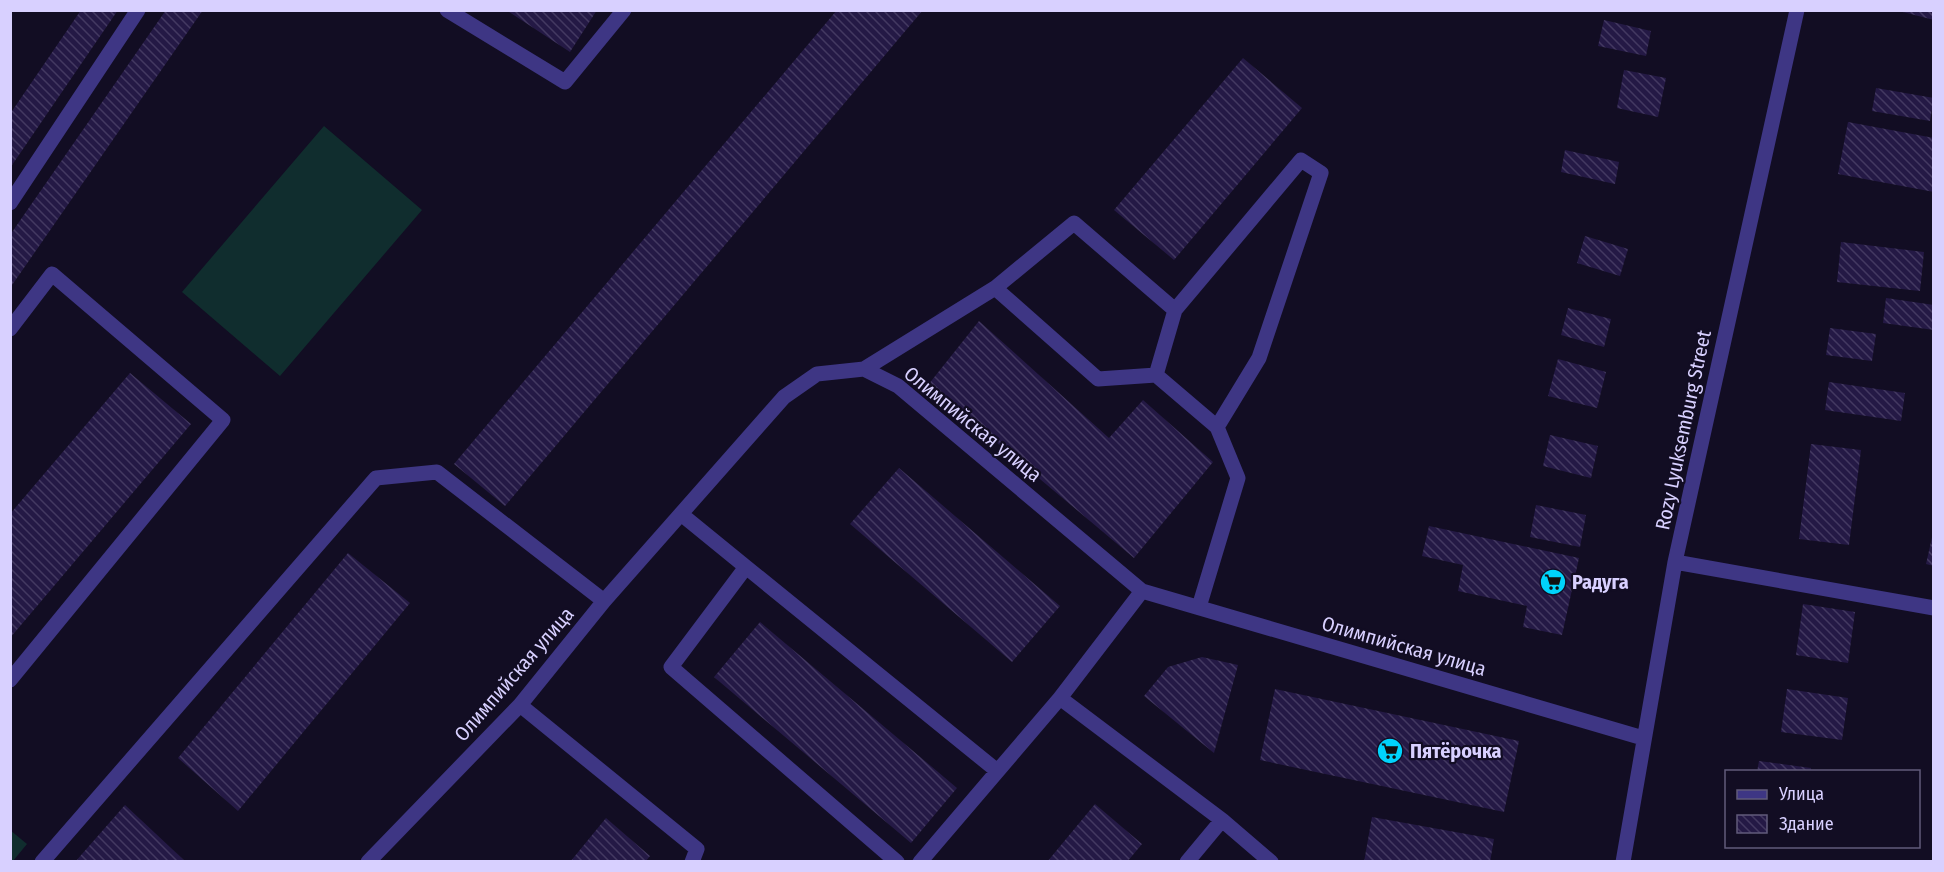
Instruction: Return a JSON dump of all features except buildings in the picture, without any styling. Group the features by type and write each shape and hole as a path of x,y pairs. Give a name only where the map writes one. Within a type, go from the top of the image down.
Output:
{"street":[{"path":"10,203 138,10"},
{"path":"447,10 565,82 624,10"},
{"name":"Rozy Lyuksemburg Street","path":"1623,861 1675,562 1797,10"},
{"path":"1156,375 1175,310 1300,160 1321,173 1259,358 1217,427"},
{"path":"864,369 995,288 1074,223 1175,310"},
{"path":"10,329 52,274 223,420 10,680"},
{"path":"995,288 1098,379 1156,375 1217,427 1238,478 1199,608"},
{"name":"Олимпийская улица","path":"368,861 520,705 604,601 784,397 817,374 864,369 898,386 1142,591 1643,738"},
{"path":"42,861 376,478 437,472 604,601"},
{"path":"681,514 996,770"},
{"path":"1675,562 1934,608"},
{"path":"746,567 671,667 897,861"},
{"path":"920,861 1060,698 1142,591"},
{"path":"1060,698 1222,820 1271,861"},
{"path":"520,705 697,849 692,861"},
{"path":"1187,861 1222,820"}],"green space":[{"path":"324,126 422,210 280,376 182,292"},
{"path":"10,830 27,844 13,861 11,861"}],"place":[{"name":"Радуга","path":"1553,582"},
{"name":"Пятёрочка","path":"1390,751"}]}
